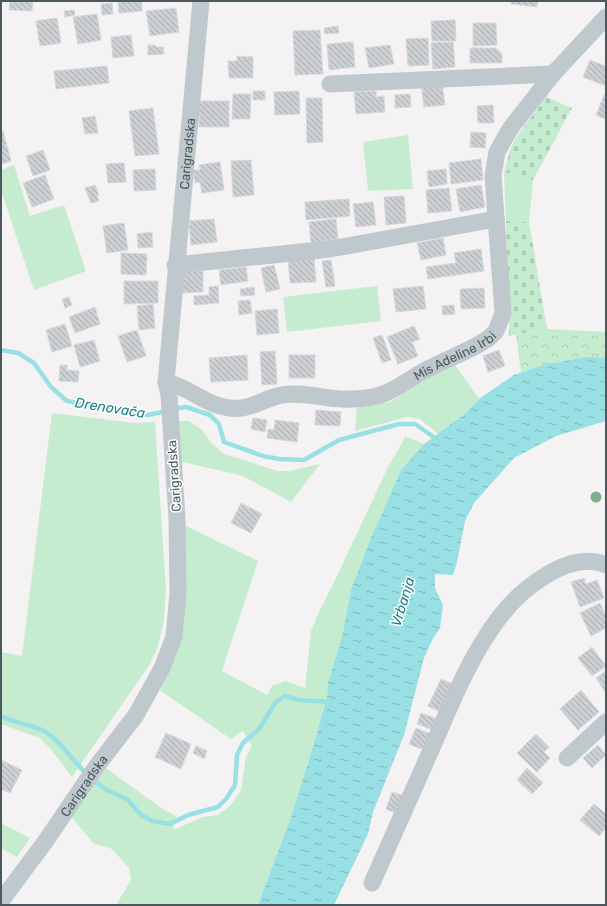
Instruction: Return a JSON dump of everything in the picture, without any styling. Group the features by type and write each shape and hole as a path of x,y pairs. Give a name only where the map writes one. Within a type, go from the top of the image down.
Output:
{"street":[{"name":"Carigradska","path":"1,901 77,797 96,767 136,715 153,687 174,637 178,593 177,518 167,389 175,265 201,1"},
{"name":"Mis Adeline Irbi","path":"167,389 184,387 212,403 230,408 249,407 283,395 297,394 350,400 382,396 430,368 481,344 496,332 503,313 493,176 497,152 510,129 553,74 606,17"},
{"path":"330,84 553,74"},
{"path":"175,265 330,248 496,220"},
{"path":"372,883 469,666 499,617 516,598 535,582 563,566 583,560 606,564"},
{"path":"567,758 606,722"}],"green space":[{"path":"546,97 572,108 533,180 504,172 510,150 515,139"},
{"path":"408,135 413,189 368,191 363,142"},
{"path":"14,165 30,216 64,205 86,271 34,290 1,190 1,170"},
{"path":"504,172 533,180 529,222 506,221"},
{"path":"506,221 529,222 547,329 509,336"},
{"path":"377,286 381,321 287,332 283,297"},
{"path":"547,329 606,332 606,358 563,361 521,373 516,335"},
{"path":"454,363 479,399 466,413 438,434 420,419 407,417 355,431 357,405 390,402"},
{"path":"52,413 135,423 155,422 166,590 164,621 157,649 150,664 72,777 50,748 40,738 1,724 1,652 22,656"},
{"path":"174,421 189,421 202,430 211,443 224,454 278,471 289,471 320,464 291,502 243,476 174,460"},
{"path":"405,436 424,444 401,470 370,540 351,590 343,634 328,683 327,697 314,743 292,814 258,905 116,905 131,880 129,868 112,849 93,843 71,816 102,765 161,808 176,816 173,830 203,817 217,815 230,806 241,790 246,757 252,746 243,731 231,739 158,689 165,666 180,523 258,561 222,671 267,695 272,686 285,681 305,688 311,631 388,467"},
{"path":"1,823 30,838 17,857 1,848"}],"water":[{"name":"Vrbanja","path":"585,357 606,358 606,421 556,436 514,458 474,503 465,521 453,575 435,574 435,588 443,605 440,628 432,640 424,658 404,735 373,812 368,834 334,905 258,905 292,814 314,743 327,697 328,683 343,633 351,590 370,540 401,470 424,444 466,413 479,399 514,375 543,365"}],"building":[{"path":"10,1 33,1 32,11 9,10"},
{"path":"142,1 142,11 119,13 118,2"},
{"path":"511,1 538,1 537,7 511,4"},
{"path":"112,3 113,14 102,15 101,4"},
{"path":"176,8 179,32 150,36 146,11"},
{"path":"74,10 75,15 65,17 64,11"},
{"path":"97,14 101,40 78,44 73,17"},
{"path":"57,18 61,43 40,46 36,21"},
{"path":"455,20 456,41 432,41 431,21"},
{"path":"473,23 496,23 497,45 473,46"},
{"path":"338,26 339,33 325,34 324,28"},
{"path":"320,30 323,74 295,75 293,31"},
{"path":"131,35 134,56 113,58 111,37"},
{"path":"428,38 429,65 408,66 406,39"},
{"path":"353,42 355,67 329,70 327,44"},
{"path":"453,42 455,67 433,69 431,43"},
{"path":"148,45 163,47 164,54 148,55"},
{"path":"390,45 394,64 369,68 365,48"},
{"path":"470,48 496,48 502,54 502,63 470,63"},
{"path":"237,56 253,57 253,78 229,78 228,61 237,61"},
{"path":"590,60 606,66 606,86 583,77"},
{"path":"107,66 109,83 56,89 54,71"},
{"path":"442,82 445,105 424,107 421,84"},
{"path":"253,91 265,91 265,100 253,100"},
{"path":"299,91 300,114 275,115 274,92"},
{"path":"376,91 376,97 384,96 385,112 356,114 354,92"},
{"path":"233,94 251,94 250,119 232,119"},
{"path":"410,94 411,107 395,108 395,95"},
{"path":"604,95 606,95 606,119 596,115"},
{"path":"306,98 322,98 323,142 307,143"},
{"path":"199,101 229,101 229,127 199,127"},
{"path":"493,105 494,123 478,123 477,106"},
{"path":"153,108 159,154 135,156 129,111"},
{"path":"95,116 98,133 85,134 82,118"},
{"path":"3,131 11,161 1,164 1,132"},
{"path":"471,132 486,133 485,148 470,147"},
{"path":"43,150 50,170 33,176 26,156"},
{"path":"481,159 483,180 451,184 449,163"},
{"path":"251,160 254,195 233,197 231,161"},
{"path":"220,162 224,190 202,193 200,182 195,183 193,170 200,170 199,165"},
{"path":"124,163 126,182 108,183 106,164"},
{"path":"155,169 156,190 134,191 133,170"},
{"path":"446,169 447,184 429,187 427,171"},
{"path":"45,175 54,199 32,207 23,183"},
{"path":"95,185 99,195 97,196 99,201 91,203 85,188"},
{"path":"481,185 485,207 460,212 456,189"},
{"path":"449,188 452,211 428,213 426,190"},
{"path":"404,196 406,223 386,225 384,197"},
{"path":"349,199 350,216 306,220 305,202"},
{"path":"373,202 376,225 356,227 353,204"},
{"path":"214,219 217,242 191,245 189,221"},
{"path":"336,219 338,239 311,243 309,222"},
{"path":"124,223 128,250 107,253 103,226"},
{"path":"152,232 153,247 138,248 137,234"},
{"path":"443,238 446,255 421,260 417,243"},
{"path":"481,249 484,271 428,279 426,267 456,263 454,253"},
{"path":"121,253 147,254 146,275 121,274"},
{"path":"314,258 316,282 290,283 288,259"},
{"path":"331,260 335,286 326,287 322,261"},
{"path":"274,265 280,289 266,292 261,268"},
{"path":"246,267 248,281 221,285 219,270"},
{"path":"179,271 203,271 203,292 179,293"},
{"path":"124,281 158,281 158,303 124,304"},
{"path":"218,286 219,303 194,305 194,296 209,295 209,287"},
{"path":"423,286 426,309 396,312 393,289"},
{"path":"254,287 255,295 241,296 240,289"},
{"path":"484,288 485,308 461,309 460,289"},
{"path":"69,297 72,305 65,308 62,299"},
{"path":"250,300 252,313 239,315 238,301"},
{"path":"153,304 155,328 139,330 137,306"},
{"path":"454,305 455,314 443,315 442,306"},
{"path":"95,307 100,324 75,333 69,317"},
{"path":"277,309 279,333 257,335 255,311"},
{"path":"65,324 72,346 52,352 46,330"},
{"path":"414,326 420,339 412,342 418,356 398,364 387,337"},
{"path":"137,330 146,356 127,362 118,336"},
{"path":"382,335 391,360 382,363 373,338"},
{"path":"94,340 100,361 80,367 74,345"},
{"path":"499,350 505,366 488,372 483,356"},
{"path":"275,351 277,384 262,385 260,352"},
{"path":"247,355 248,380 211,382 209,358"},
{"path":"289,355 315,355 315,378 289,378"},
{"path":"60,365 67,365 67,370 79,371 78,382 59,381"},
{"path":"316,410 341,412 340,426 315,425"},
{"path":"253,418 267,420 265,432 251,429"},
{"path":"275,420 299,423 297,442 267,438 268,429 274,430"},
{"path":"241,503 262,514 251,533 231,523"},
{"path":"584,578 586,584 597,580 604,598 580,607 571,582"},
{"path":"600,603 606,616 606,628 591,636 580,613"},
{"path":"592,647 606,666 592,676 578,658"},
{"path":"606,671 606,693 596,678"},
{"path":"441,679 457,686 444,714 428,706"},
{"path":"581,690 599,712 578,730 560,709"},
{"path":"421,713 440,720 436,731 417,724"},
{"path":"416,728 433,735 426,751 409,744"},
{"path":"166,733 191,744 181,769 155,757"},
{"path":"536,734 549,747 544,752 550,758 537,772 517,753"},
{"path":"598,745 606,755 592,768 583,758"},
{"path":"196,746 207,751 204,759 193,753"},
{"path":"1,760 22,770 10,793 1,789"},
{"path":"527,768 543,783 532,794 517,780"},
{"path":"392,792 407,797 400,815 386,809"},
{"path":"594,804 606,814 606,828 599,836 580,820"}],"waterway":[{"name":"Drenovača","path":"1,350 18,353 34,363 51,387 67,401 148,415 167,411"},
{"name":"Drenovača","path":"174,409 186,407 210,415 219,424 224,442 263,456 279,459 304,460 339,440 399,424 415,424 438,440"},
{"path":"92,779 105,789 128,800 141,815 152,821 170,824 188,815 218,807 226,799 235,785 237,755 243,743 260,728 275,703 285,696 299,700 332,702"},
{"path":"1,716 37,728 48,734 60,744 87,774"}]}
